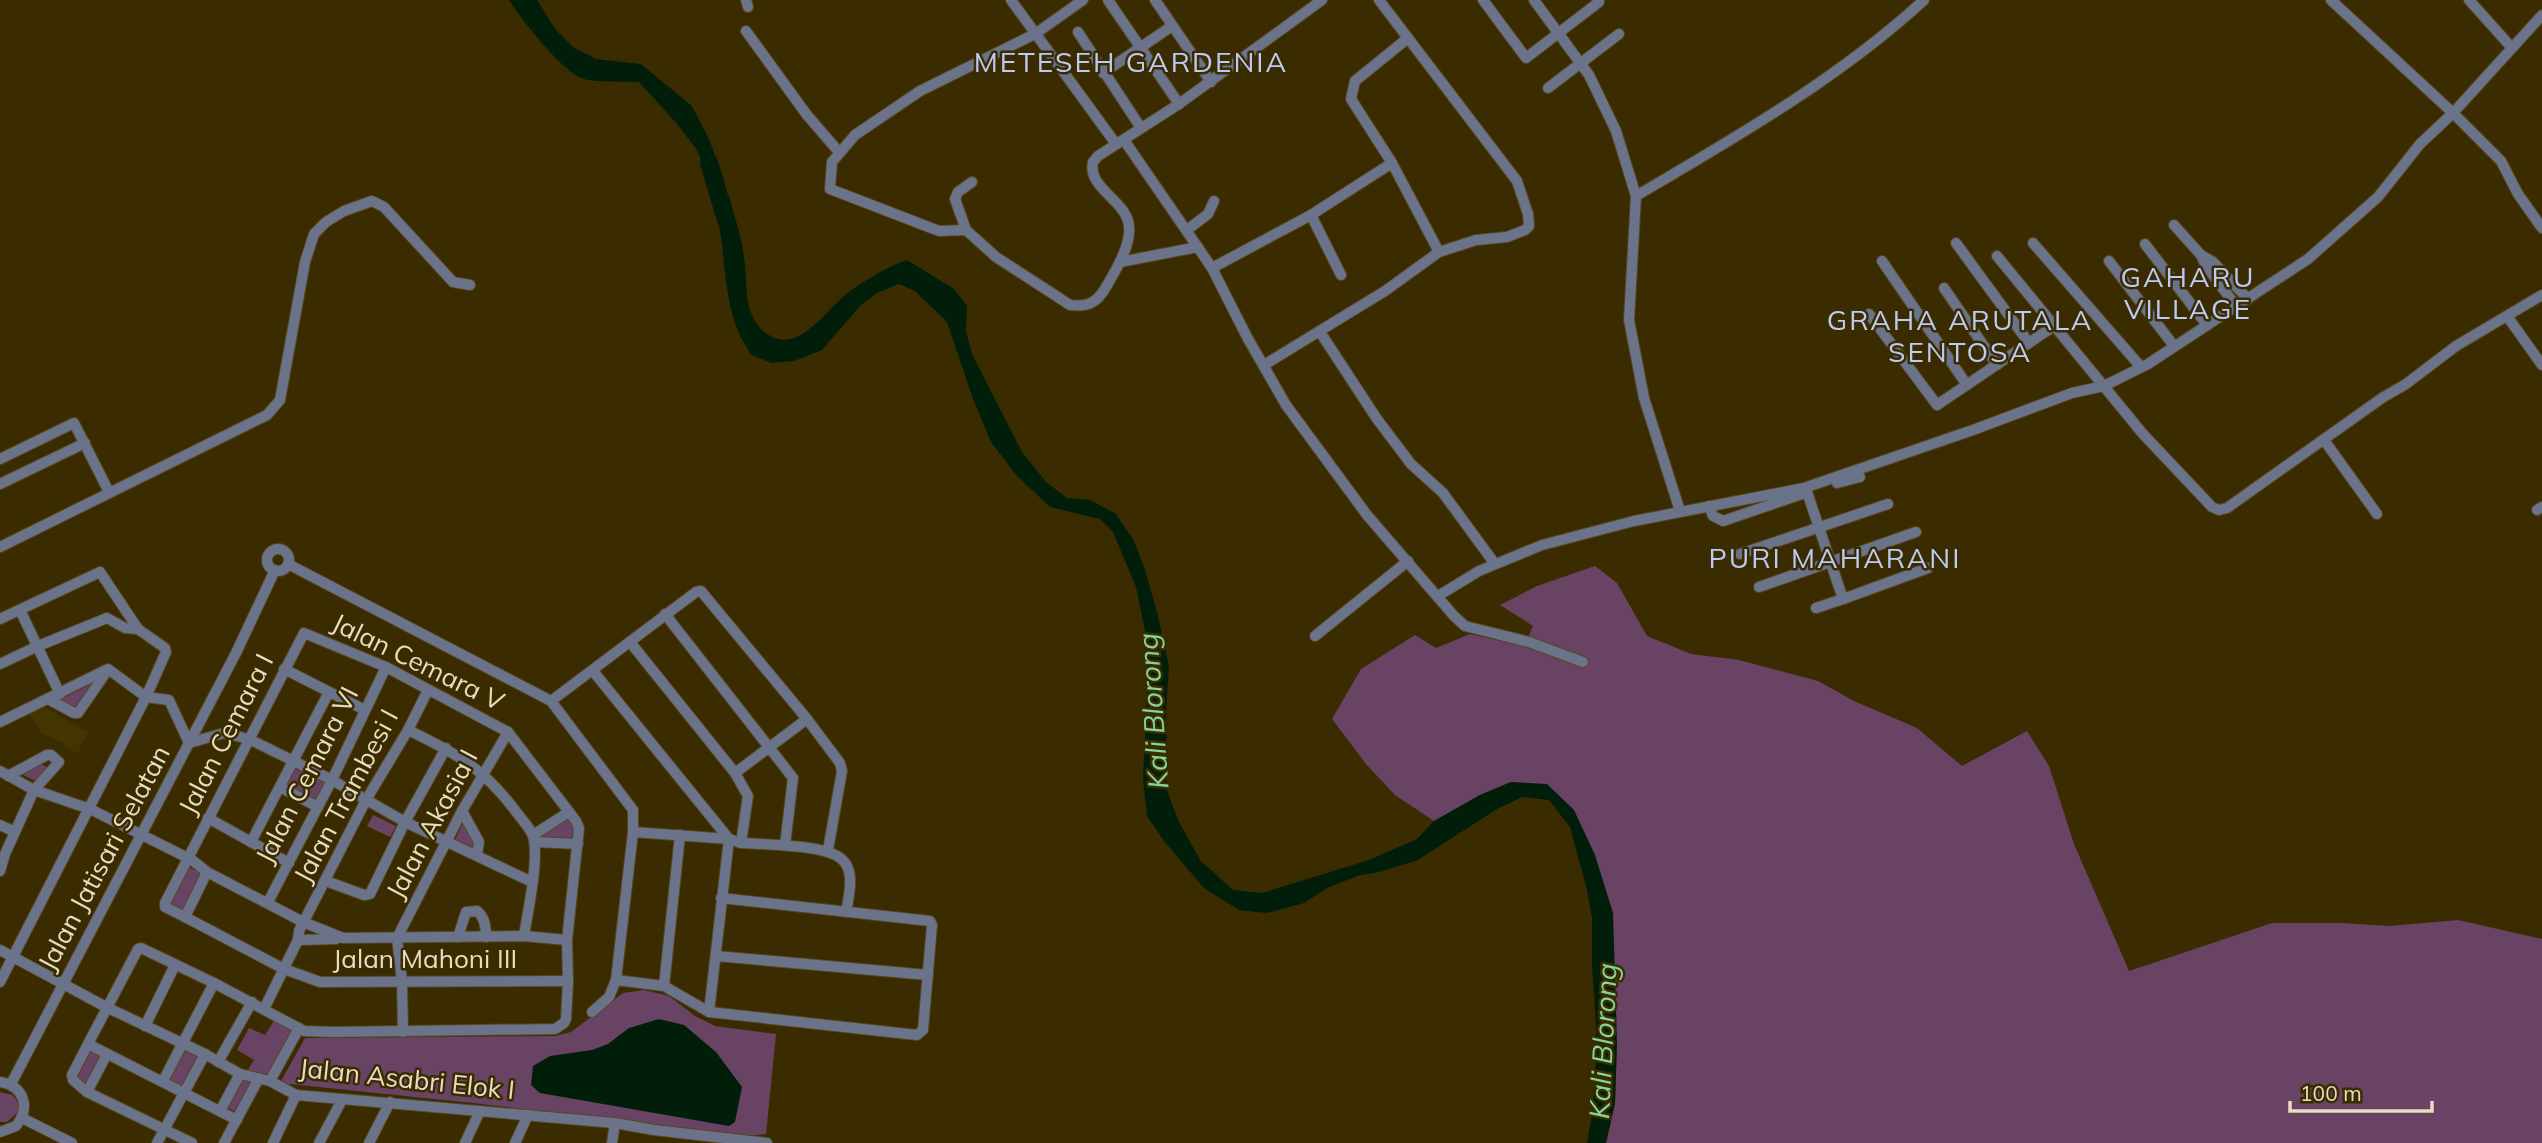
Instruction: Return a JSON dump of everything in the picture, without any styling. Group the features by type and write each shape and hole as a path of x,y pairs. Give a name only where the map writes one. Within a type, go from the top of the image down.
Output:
{"street":[{"path":"1011,0 1187,230 1212,268 1286,405 1352,495 1438,596 1465,626 1529,642 1583,662"},
{"path":"966,230 939,231 830,189 832,162 855,135 920,91 1035,34 1083,0"},
{"path":"1108,0 1180,104"},
{"path":"1155,0 1211,82"},
{"path":"972,182 958,192 955,199 966,230 996,257 1036,285 1070,304 1082,306 1093,303 1100,297 1120,262 1129,234 1127,218 1094,177 1092,166 1098,156 1180,104 1322,0"},
{"path":"1264,365 1385,291 1439,252 1476,240 1507,237 1529,226 1528,214 1517,181 1379,0"},
{"path":"1483,0 1526,58 1599,2"},
{"path":"1529,0 1589,75 1616,131 1636,196 1629,320 1644,398 1680,511"},
{"path":"1534,0 1541,13"},
{"path":"1581,0 1589,10"},
{"path":"2331,0 2501,161 2518,194 2542,228"},
{"path":"2469,0 2512,48"},
{"path":"1636,196 1776,113 1854,56 1922,1"},
{"path":"1438,596 1479,571 1542,545 1680,511 1804,488 2072,393 2104,386 2141,367 2308,259 2341,232 2378,197 2420,144 2453,113 2541,19"},
{"path":"1103,73 1172,26"},
{"path":"747,31 807,115 839,152"},
{"path":"1078,32 1141,128"},
{"path":"1548,88 1619,34"},
{"path":"1408,38 1355,81 1351,89 1351,99 1392,163 1439,252"},
{"path":"1212,268 1311,215 1392,163"},
{"path":"0,547 206,447 272,411 280,400 305,262 314,234 326,222 344,211 372,201 384,206 453,282 470,285"},
{"path":"1187,230 1208,214 1214,201"},
{"path":"1311,215 1341,275"},
{"path":"2174,225 2248,299"},
{"path":"1956,243 2029,343"},
{"path":"2033,243 2141,367"},
{"path":"2145,244 2207,325"},
{"path":"1120,262 1198,247"},
{"path":"2202,255 2206,267 2236,306"},
{"path":"1997,256 2143,434 2212,507 2219,510 2227,508 2382,398 2406,384 2456,346 2542,295"},
{"path":"1882,261 1967,385"},
{"path":"2109,261 2174,346"},
{"path":"1944,288 1997,365"},
{"path":"1870,314 1937,405 2054,326"},
{"path":"2507,316 2542,365"},
{"path":"1320,332 1377,419 1411,464 1443,493 1495,564"},
{"path":"0,459 74,423 109,492"},
{"path":"2324,440 2377,514"},
{"path":"0,484 85,443"},
{"path":"1709,506 1713,516 1723,521 1860,477"},
{"path":"1807,492 1843,599"},
{"path":"1740,554 1888,504"},
{"path":"1759,587 1916,531"},
{"path":"274,550 285,551 289,557 288,564 283,569 275,570 268,562 268,555 274,550"},
{"path":"1315,636 1408,561"},
{"path":"288,564 551,701 633,810 633,832 616,980 610,996 592,1012"},
{"path":"1816,608 1928,568"},
{"name":"Jalan Jatisari Selatan","path":"6,1083 64,983 236,653 275,570"},
{"path":"0,620 100,572 138,629 165,648 166,652 90,809 0,982"},
{"path":"551,701 696,592 704,593 840,763 842,771 828,850"},
{"path":"0,664 107,618 123,607"},
{"path":"20,610 60,694"},
{"path":"665,614 793,778 785,845"},
{"path":"107,618 125,628 138,629"},
{"name":"Jalan Cemara V","path":"307,633 386,667 508,732"},
{"name":"Jalan Cemara I","path":"185,917 165,905 301,635 307,633"},
{"path":"630,642 735,774 748,796 741,843"},
{"name":"Jalan Cemara VI","path":"268,902 332,780 386,667"},
{"path":"108,669 146,697 169,700 189,743 224,733 248,739 332,780 405,822 532,882"},
{"path":"0,722 108,669"},
{"path":"48,699 78,713 108,669"},
{"path":"284,669 365,710"},
{"path":"593,671 729,839 709,1012"},
{"name":"Jalan Trambesi I","path":"264,1009 298,940 303,922 366,800 408,730 428,690"},
{"path":"251,842 329,692"},
{"path":"735,774 807,719"},
{"path":"408,730 446,748 483,773 514,808 534,839 532,882 524,936"},
{"path":"192,1143 87,1092 71,1078 137,949 141,948 215,983 309,1031 549,1030 560,1027 566,1019 567,940 578,825 508,732"},
{"name":"Jalan Akasia I","path":"397,938 462,811 508,732"},
{"path":"326,881 369,895 446,748"},
{"path":"0,871 3,853 34,790 58,763 51,755 47,755 4,773"},
{"path":"4,773 34,790 90,809 142,834 189,859 207,872 303,922 343,938"},
{"path":"280,787 318,807"},
{"path":"462,811 479,842 477,855"},
{"path":"534,839 569,812"},
{"path":"208,818 289,863"},
{"path":"0,825 15,832"},
{"path":"633,832 828,850 843,859 850,875 851,886 846,912"},
{"path":"664,986 680,835"},
{"path":"534,839 578,844"},
{"path":"185,917 207,872"},
{"path":"616,980 664,986 709,1012 917,1035 923,1028 932,925 930,921 721,898"},
{"path":"458,937 466,912 477,911 486,926 486,937"},
{"name":"Jalan Mahoni III","path":"185,917 284,969 323,982 568,981"},
{"path":"298,940 524,936 567,940"},
{"path":"397,938 402,981 403,1032"},
{"name":"Jalan Asabri Elok I","path":"0,950 240,1074 264,1080 296,1095 615,1123 734,1141 767,1143"},
{"path":"716,956 928,975"},
{"path":"145,1026 175,965"},
{"path":"163,1081 215,983"},
{"path":"218,1062 252,1002"},
{"path":"224,1143 299,1028"},
{"path":"88,1044 237,1120"},
{"path":"87,1092 107,1054"},
{"path":"157,1143 205,1054"},
{"path":"220,1111 240,1074"},
{"path":"0,1132 9,1130 22,1118 25,1109 19,1090 6,1083"},
{"path":"273,1143 296,1095"},
{"path":"319,1143 342,1100"},
{"path":"369,1143 390,1102"},
{"path":"465,1143 480,1111"},
{"path":"515,1143 528,1115"},
{"path":"22,1118 72,1143"},
{"path":"612,1143 615,1123"},
{"path":"653,1143 654,1130"}],"shaded area":[{"path":"1595,566 1617,583 1647,636 1691,654 1739,660 1818,681 1854,701 1917,728 1962,766 2027,731 2049,766 2074,844 2129,971 2272,923 2390,926 2458,920 2542,939 2542,1143 1606,1143 1615,1103 1617,1042 1574,810 1511,782 1480,795 1434,821 1395,795 1366,764 1332,719 1361,669 1415,635 1436,648 1470,634 1524,646 1533,626 1500,605 1537,586"},
{"path":"91,684 77,709 59,700"},
{"path":"44,707 88,732 77,754 64,747 65,744 41,733 29,713"},
{"path":"36,762 47,767 38,782 21,774"},
{"path":"294,768 328,784 320,802 286,785"},
{"path":"373,815 396,826 390,837 367,826"},
{"path":"567,818 574,825 571,843 542,842 540,835"},
{"path":"464,820 477,842 475,851 455,840"},
{"path":"189,867 202,874 183,910 169,903"},
{"path":"644,990 669,996 695,1016 715,1026 776,1034 766,1134 746,1136 280,1083 305,1038 555,1036 571,1032 623,993"},
{"path":"275,1019 295,1031 266,1080 248,1070 254,1060 237,1050 249,1028 265,1035"},
{"path":"185,1049 201,1057 185,1088 169,1080"},
{"path":"91,1050 105,1057 89,1086 76,1079"},
{"path":"242,1076 254,1083 237,1113 225,1106"},
{"path":"0,1092 13,1095 18,1103 18,1112 7,1122 0,1122"}],"water":[{"path":"509,0 537,0 556,30 573,47 596,59 641,64 692,106 709,139 725,182 712,187 697,150 639,82 597,81 575,75 543,44"},
{"path":"729,196 742,247 749,307 758,325 767,334 778,339 800,335 853,289 907,260 954,289 967,306 966,331 972,354 1022,452 1046,482 1067,498 1090,500 1116,514 1134,541 1157,612 1169,666 1166,711 1167,790 1178,820 1200,860 1233,890 1262,893 1369,860 1417,839 1434,821 1480,795 1511,782 1547,784 1574,810 1595,855 1613,913 1617,1042 1615,1103 1606,1143 1587,1143 1592,1115 1597,1043 1592,918 1570,827 1549,800 1522,797 1497,809 1418,860 1380,872 1360,875 1327,888 1304,903 1267,913 1239,910 1204,888 1164,841 1147,816 1143,780 1147,688 1145,631 1136,587 1113,532 1100,519 1050,507 1017,476 991,442 947,322 915,291 899,284 877,293 861,305 822,350 794,361 772,363 751,355 739,334 729,299 713,202"},
{"path":"659,1019 684,1025 716,1052 742,1087 735,1122 729,1126 540,1093 531,1085 533,1066 550,1056 592,1050 608,1044 629,1028"}],"waterway":[{"name":"Kali Blorong","path":"709,163 726,220"}],"district":[{"name":"METESEH GARDENIA","path":"1131,62"},
{"name":"GAHARU VILLAGE","path":"2188,293"},
{"name":"GRAHA ARUTALA SENTOSA","path":"1960,336"},
{"name":"PURI MAHARANI","path":"1835,558"}]}
